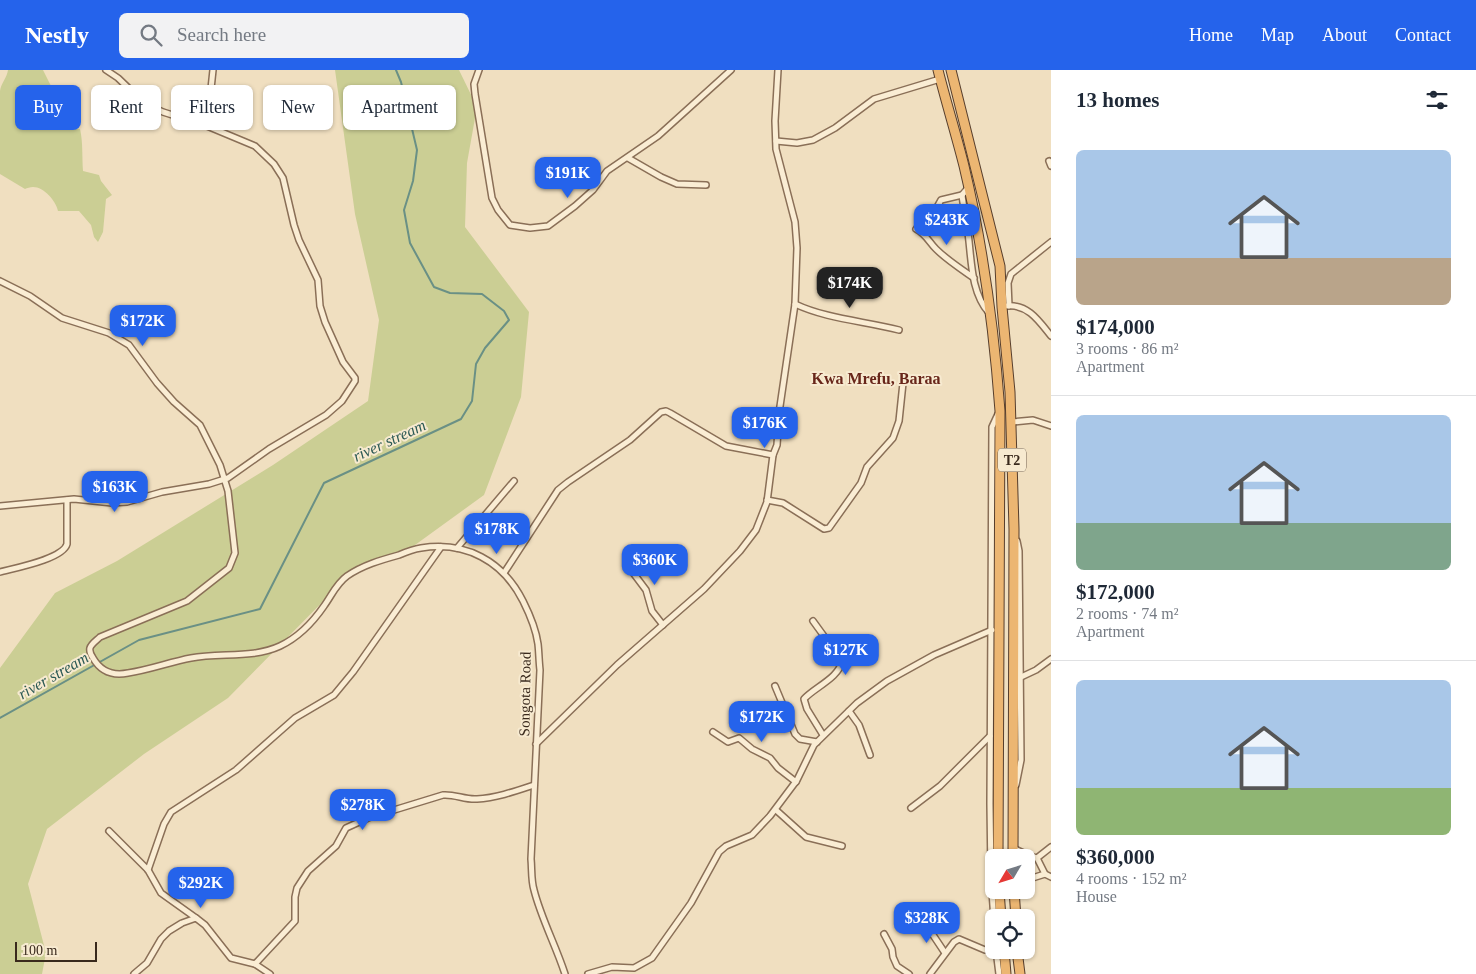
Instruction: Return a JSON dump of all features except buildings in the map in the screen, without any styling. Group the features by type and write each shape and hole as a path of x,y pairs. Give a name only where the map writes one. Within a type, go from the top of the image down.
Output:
{"highway":[{"name":"T2","path":"951,70 1000,266 1006,307 1012,422 1014,530 1013,849"},
{"name":"T2","path":"939,75 965,191 978,237 996,359 1000,411 998,487 998,849"},
{"path":"998,487 1013,488"},
{"path":"999,528 1014,530"},
{"path":"1005,959 1006,974"},
{"path":"1018,959 1020,974"}],"street":[{"path":"106,70 118,78 140,100 152,108 171,114"},
{"path":"212,85 213,70"},
{"path":"479,70 474,84 475,94 492,198 498,210 510,225 530,228 548,226 575,206 593,190 607,172 658,136 730,71"},
{"path":"536,745 617,665 704,588 740,551 756,530 767,500 773,456 777,445 795,304 797,233 778,159 776,142 775,121 778,70"},
{"path":"776,142 797,143 813,140 835,128 874,99 939,75"},
{"path":"0,506 67,500 127,502 162,492 210,484 224,479 326,415 342,401 355,379 343,362 325,322 320,306 318,280 294,225 284,182 278,170 270,158 255,146 217,130"},
{"path":"628,158 677,184 706,185"},
{"path":"936,209 941,200 965,191 974,278 981,303 990,313"},
{"path":"916,230 924,235 946,258 974,278"},
{"path":"1051,242 1012,274 1008,283 1006,307 1018,306 1030,312 1051,336"},
{"path":"0,281 30,296 62,318 109,333 129,345 163,389 200,425 215,454 224,479"},
{"path":"795,304 812,312 899,330"},
{"path":"767,500 783,503 824,529 829,528 861,484 869,466 893,438 899,421 902,383"},
{"path":"504,573 558,490 630,440 661,412 666,411 670,413 726,446 773,456"},
{"path":"993,909 991,877 990,736 992,427 1000,411"},
{"path":"1012,422 1033,420 1051,426"},
{"name":"Songota Road","path":"224,479 230,504 235,553 230,568 187,602 100,637 90,647 89,651 96,664 108,672 118,674 192,657 236,655 280,646 298,635 309,625 325,605 339,582 350,574 372,563 420,548 457,548 475,553 492,563 504,573 528,610 538,642 540,670 531,859 533,887 565,974"},
{"path":"457,548 514,481"},
{"path":"0,572 54,556 64,550 67,544 67,500"},
{"path":"1014,530 1019,551 1021,760 1014,795"},
{"path":"148,870 164,824 171,812 236,770 295,718 334,695 353,672 441,547"},
{"path":"632,554 634,574 646,590 652,611 663,625"},
{"path":"813,621 842,661 833,675 805,697 804,701 824,735"},
{"path":"588,974 612,967 634,968 652,958 691,903 719,852 726,846 752,835 776,810 796,782 809,753 817,742 856,703 887,682 934,655 992,630"},
{"path":"1019,678 1036,670 1051,659"},
{"path":"775,686 795,734 800,739 817,742"},
{"path":"848,711 859,725 870,755"},
{"path":"713,732 728,742 739,738 752,749 770,758 778,768 796,782"},
{"path":"912,808 940,786 990,736"},
{"path":"255,964 294,922 297,888 308,871 336,846 348,826 368,818 451,794 464,798 478,799 534,785"},
{"path":"776,810 806,837 842,846"},
{"path":"109,831 148,870 161,893 205,925 232,958 255,964 270,974"},
{"path":"1038,858 1051,847"},
{"path":"1038,858 1045,874 1051,877"},
{"path":"1035,877 1045,874"},
{"path":"134,974 146,963 166,935 182,923 196,918"},
{"path":"924,926 933,935 945,954"},
{"path":"884,934 892,949 892,957 897,966 909,974"},
{"path":"930,974 954,942 959,939 985,950"},
{"path":"997,959 999,974"}],"green space":[{"path":"8,70 43,70 50,85 15,85 15,130 80,130 83,171 99,175 101,181 112,195 106,199 103,232 98,242 94,237 91,225 79,211 58,211 52,199 41,189 33,187 25,189 0,174 0,91"},
{"path":"335,70 459,70 477,107 467,163 465,227 529,312 521,397 484,495 404,553 350,574 228,698 144,754 47,829 28,884 46,953 42,974 0,974 0,668 55,593 117,561 273,465 368,401 379,320 355,214 343,130 456,130 456,85 343,85 343,128"}],"waterway":[{"name":"river stream","path":"0,718 139,640 260,609 324,483 461,419 472,401 476,364 485,348 509,320 504,311 482,294 450,293 434,287 410,243 404,210 413,181 417,150 401,82 396,70"}],"district":[{"name":"Kwa Mrefu, Baraa","path":"876,378"}]}
